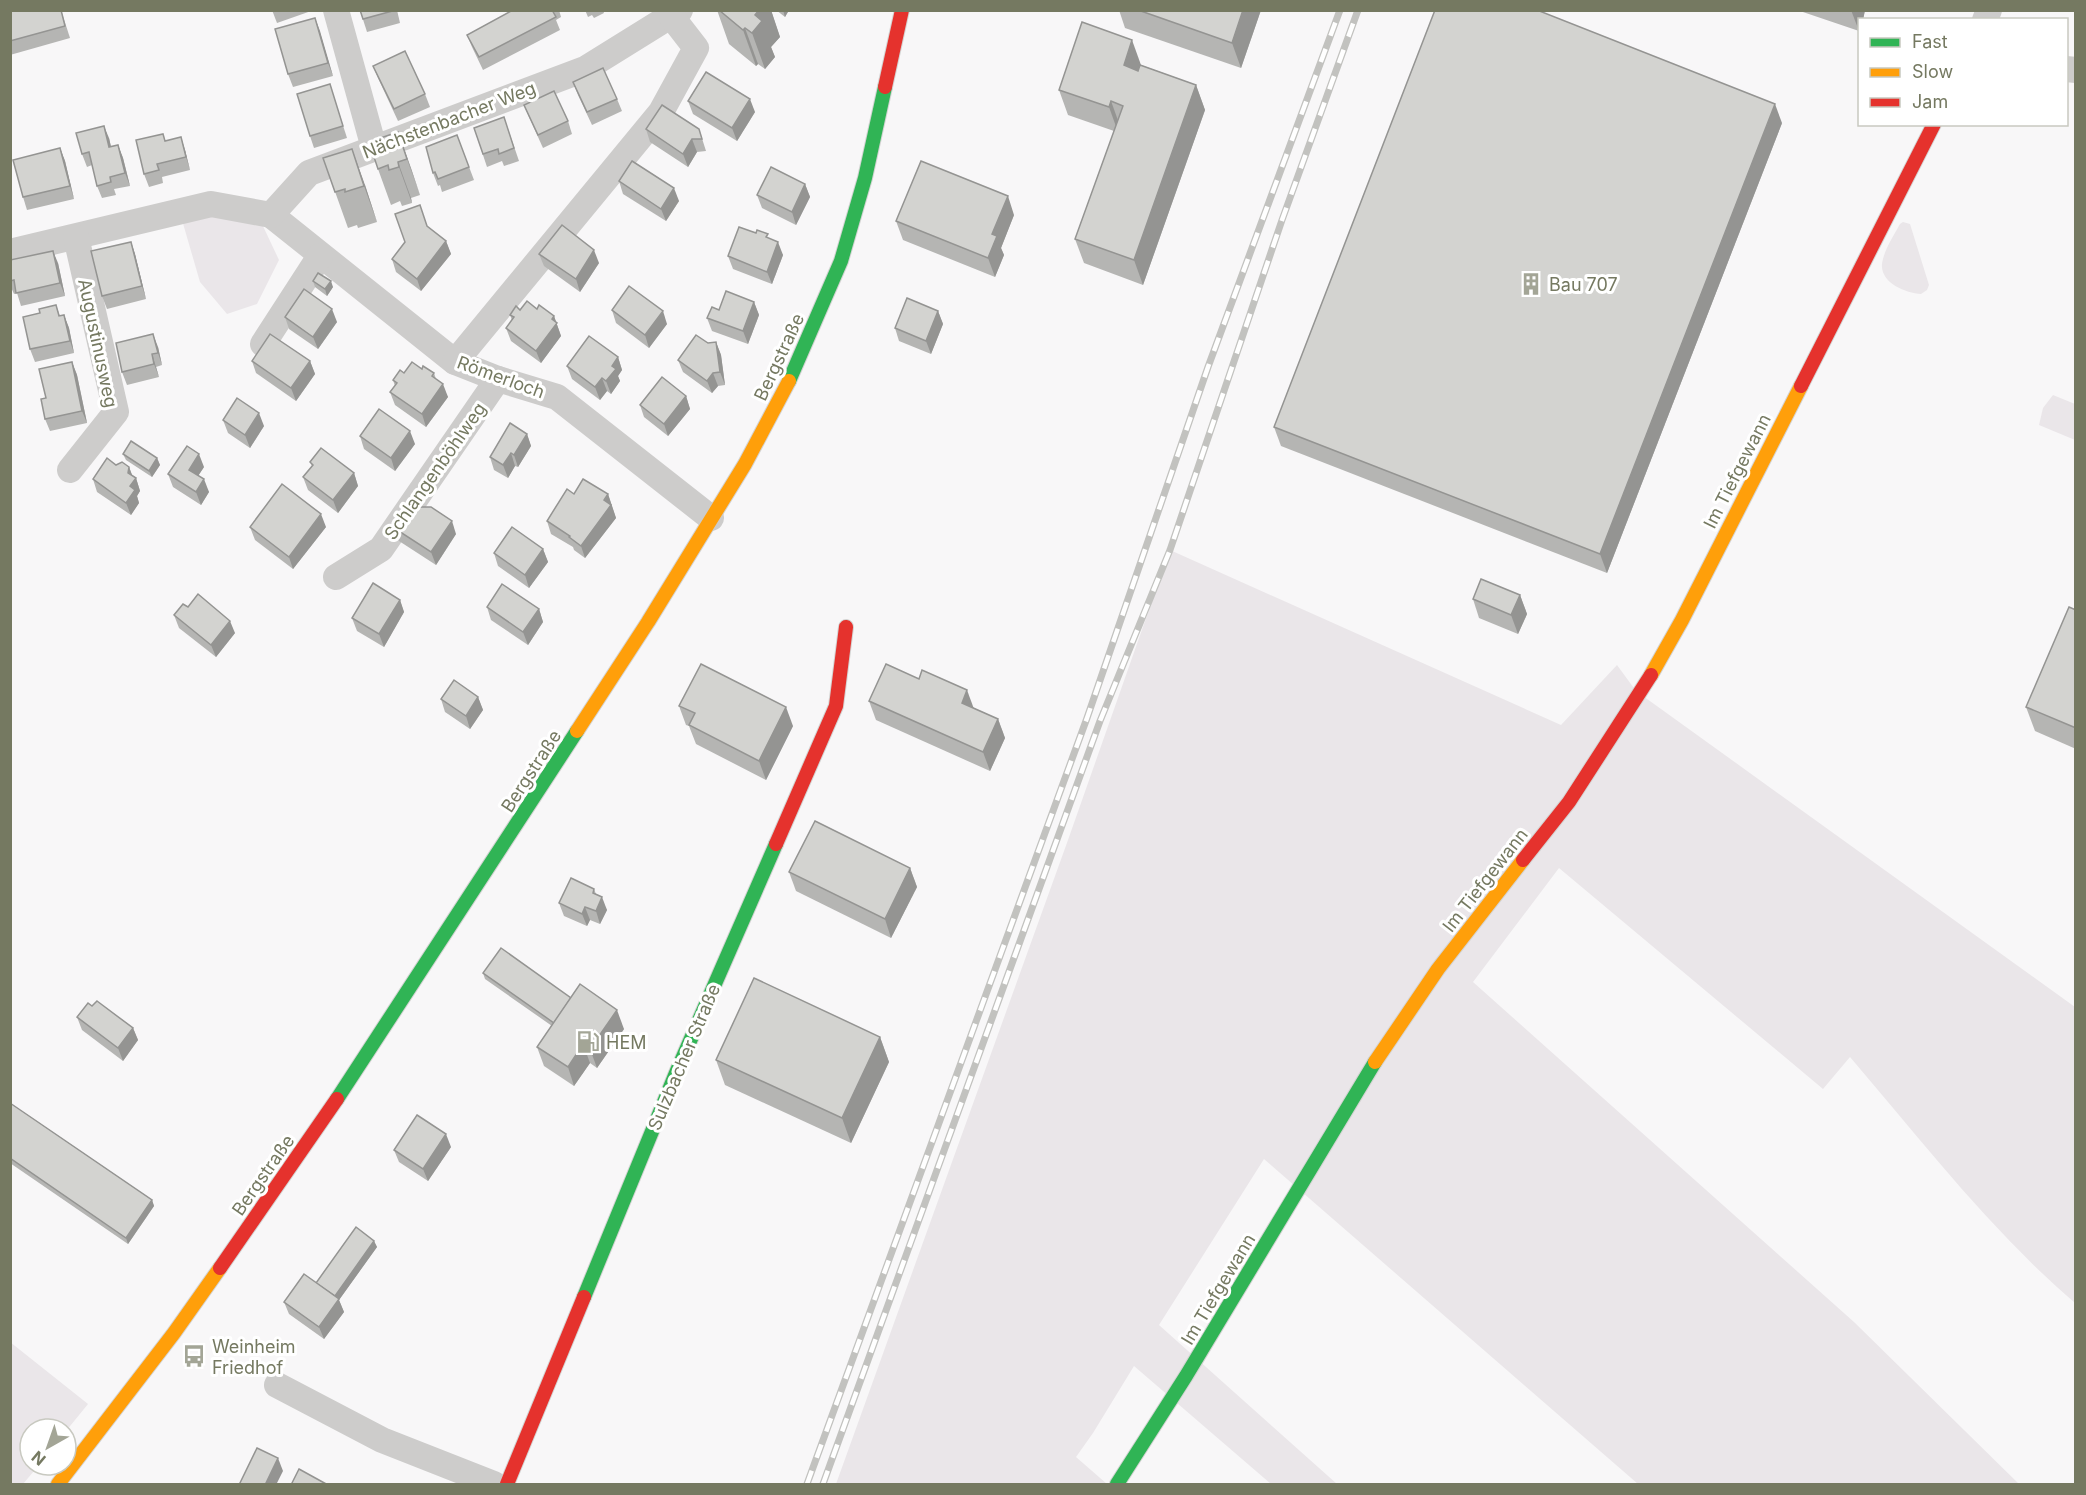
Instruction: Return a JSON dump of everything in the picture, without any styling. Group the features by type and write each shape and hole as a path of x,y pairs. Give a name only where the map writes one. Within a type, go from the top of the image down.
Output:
{"street":[{"path":"336,10 374,148"},
{"name":"Bergstraße","path":"58,1485 174,1333 317,1130 648,622 745,464 780,400 841,261 865,178 902,10"},
{"path":"454,363 661,112 696,48 676,14"},
{"name":"Nächstenbacher Weg","path":"271,215 309,173 585,69 676,14"},
{"name":"Im Tiefgewann","path":"1118,1485 1383,1048 1438,969 1569,802 1638,697 1682,620 1933,126"},
{"path":"10,252 211,204 271,215"},
{"name":"Römerloch","path":"271,215 454,363 556,397 711,518"},
{"name":"Augustinusweg","path":"70,470 116,412 76,237"},
{"path":"263,344 320,255"},
{"name":"Schlangenböhlweg","path":"336,577 381,549 498,379"},
{"name":"Sulzbacher Straße","path":"507,1485 676,1073 836,706 846,627"},
{"path":"277,1385 382,1440 494,1485"}],"shaded area":[{"path":"213,215 262,224 279,260 257,304 227,314 200,282 182,220"},
{"path":"1903,222 1910,224 1929,285 1927,290 1921,294 1907,291 1893,284 1887,279 1882,267 1890,241"},
{"path":"2053,395 2075,404 2075,440 2039,425 2043,408"},
{"path":"1170,550 1561,725 1617,665 1636,691 2075,1007 2075,1303 1986,1216 1850,1057 1823,1089 1559,868 1473,982 1854,1322 2019,1484 1638,1484 1264,1159 1159,1325 1337,1484 1271,1484 1134,1366 1076,1457 1107,1484 836,1484"},
{"path":"10,1342 88,1404 77,1417 18,1417 18,1477 29,1477 23,1484 11,1484"}],"building":[{"path":"10,10 61,10 65,26 10,41"},
{"path":"360,10 396,10 363,19"},
{"path":"513,10 552,10 556,17 479,57 467,35"},
{"path":"719,10 759,10 755,15 762,21 752,33 745,28 743,30"},
{"path":"1138,10 1243,10 1232,43"},
{"name":"Bau 707","path":"1435,10 1537,10 1775,104 1600,554 1274,427"},
{"path":"315,18 328,63 288,74 275,29"},
{"path":"1082,22 1132,40 1124,65 1138,71 1140,65 1196,85 1134,260 1075,239 1123,106 1111,101 1109,107 1059,90"},
{"path":"405,51 425,94 394,109 373,66"},
{"path":"603,68 617,99 587,112 573,82"},
{"path":"706,72 750,99 732,128 688,101"},
{"path":"330,84 343,126 310,136 297,94"},
{"path":"554,91 568,121 538,135 524,105"},
{"path":"662,105 699,129 702,139 692,139 683,154 646,129"},
{"path":"504,117 514,148 499,154 498,149 483,154 474,128"},
{"path":"104,126 109,147 118,145 125,173 110,177 111,182 97,186 89,152 82,154 76,133"},
{"path":"398,132 407,159 398,162 399,167 389,170 388,165 378,169 369,142"},
{"path":"163,134 165,141 181,137 186,157 157,164 159,170 144,174 136,140"},
{"path":"457,135 469,167 438,179 435,172 433,173 426,147"},
{"path":"60,148 70,186 23,197 13,160"},
{"path":"352,149 364,186 345,192 345,189 335,192 323,158"},
{"path":"632,161 674,188 661,209 619,181"},
{"path":"921,161 1008,196 992,234 997,236 988,258 896,221"},
{"path":"771,167 805,184 792,212 757,195"},
{"path":"420,205 427,226 446,241 417,279 392,259 405,242 395,214"},
{"path":"562,225 594,250 576,279 539,254"},
{"path":"739,227 756,233 757,230 768,234 766,237 778,242 767,272 728,256"},
{"path":"131,242 142,286 102,296 91,251"},
{"path":"53,251 60,283 16,293 14,280 10,281 10,260"},
{"path":"318,273 331,281 325,289 313,281"},
{"path":"629,286 663,311 645,335 612,310"},
{"path":"304,289 332,309 313,337 285,317"},
{"path":"726,291 754,302 743,331 707,318 712,307 719,310"},
{"path":"907,298 938,311 926,341 895,328"},
{"path":"527,301 537,309 539,305 554,316 552,319 557,323 536,351 506,328 514,317 510,315 516,306 520,310"},
{"path":"56,305 59,316 64,315 70,341 30,349 23,317 40,313 39,309"},
{"path":"153,334 158,353 152,354 154,364 122,372 116,343"},
{"path":"270,334 310,361 291,388 252,361"},
{"path":"696,335 708,343 716,342 720,372 713,373 707,381 678,360"},
{"path":"589,336 618,357 612,366 616,369 606,381 602,378 595,387 567,366"},
{"path":"72,362 82,411 45,419 41,399 46,398 39,369"},
{"path":"412,362 434,373 432,376 443,384 422,414 390,392 397,383 393,380 400,370 404,373"},
{"path":"662,377 686,396 664,424 640,405"},
{"path":"237,398 259,413 245,435 223,420"},
{"path":"379,409 410,431 391,458 360,436"},
{"path":"510,423 527,434 514,455 511,453 503,465 490,457"},
{"path":"131,441 157,458 149,471 123,454"},
{"path":"187,446 199,454 189,470 204,479 196,492 168,474"},
{"path":"321,448 354,473 333,500 303,477 313,465 310,462"},
{"path":"107,458 116,465 122,462 129,467 128,473 136,478 130,486 135,490 126,503 93,479"},
{"path":"583,479 608,494 604,500 611,505 581,546 547,521 567,489 574,494"},
{"path":"282,484 321,514 289,557 250,527"},
{"path":"407,507 431,507 452,521 431,552 394,528"},
{"path":"512,527 543,549 525,575 494,553"},
{"path":"1481,579 1520,595 1511,615 1473,599"},
{"path":"373,583 400,600 379,634 352,618"},
{"path":"502,584 539,609 523,632 487,607"},
{"path":"198,594 230,621 211,645 174,615 183,604 188,607"},
{"path":"2069,607 2076,610 2076,728 2026,707"},
{"path":"701,664 786,707 759,761 689,725 695,713 679,706"},
{"path":"886,664 919,679 922,670 967,690 962,703 998,719 983,752 869,701"},
{"path":"454,680 478,697 466,716 441,699"},
{"path":"815,821 910,868 885,919 789,872"},
{"path":"571,878 594,889 593,893 602,897 596,911 585,907 582,914 559,903"},
{"path":"501,948 571,998 554,1023 483,973"},
{"path":"754,978 880,1037 842,1118 716,1060"},
{"path":"580,984 617,1010 590,1049 583,1044 568,1067 537,1047"},
{"path":"97,1001 133,1028 118,1048 77,1017 88,1003 92,1006"},
{"path":"10,1103 152,1200 126,1238 10,1158"},
{"path":"417,1115 446,1134 423,1169 394,1150"},
{"path":"356,1227 374,1241 335,1296 316,1283"},
{"path":"304,1274 339,1299 319,1327 284,1302"},
{"path":"257,1448 278,1458 265,1485 239,1485"},
{"path":"299,1469 328,1485 291,1485"}],"railway":[{"path":"807,1484 1087,718 1208,367 1340,10"},
{"path":"823,1484 1100,721 1170,550 1282,220 1358,10"}],"traffic: fast":[{"path":"789,381 841,261 865,178 885,87"},
{"path":"337,1099 577,731"},
{"path":"584,1297 676,1073 776,844"},
{"path":"1117,1484 1186,1376 1375,1062"}],"traffic: slow":[{"path":"577,731 648,622 745,464 789,381"},
{"path":"1651,675 1682,620 1801,386"},
{"path":"1375,1062 1438,969 1523,860"},
{"path":"58,1484 174,1333 220,1268"}],"traffic: jam":[{"path":"885,87 902,10"},
{"path":"1801,386 1933,126"},
{"path":"776,844 836,706 846,627"},
{"path":"1523,860 1569,802 1651,675"},
{"path":"220,1268 337,1099"},
{"path":"507,1484 584,1297"}],"place":[{"name":"Bau 707","path":"1531,284"},
{"name":"HEM","path":"588,1042"},
{"name":"Weinheim Friedhof","path":"194,1356"}]}
